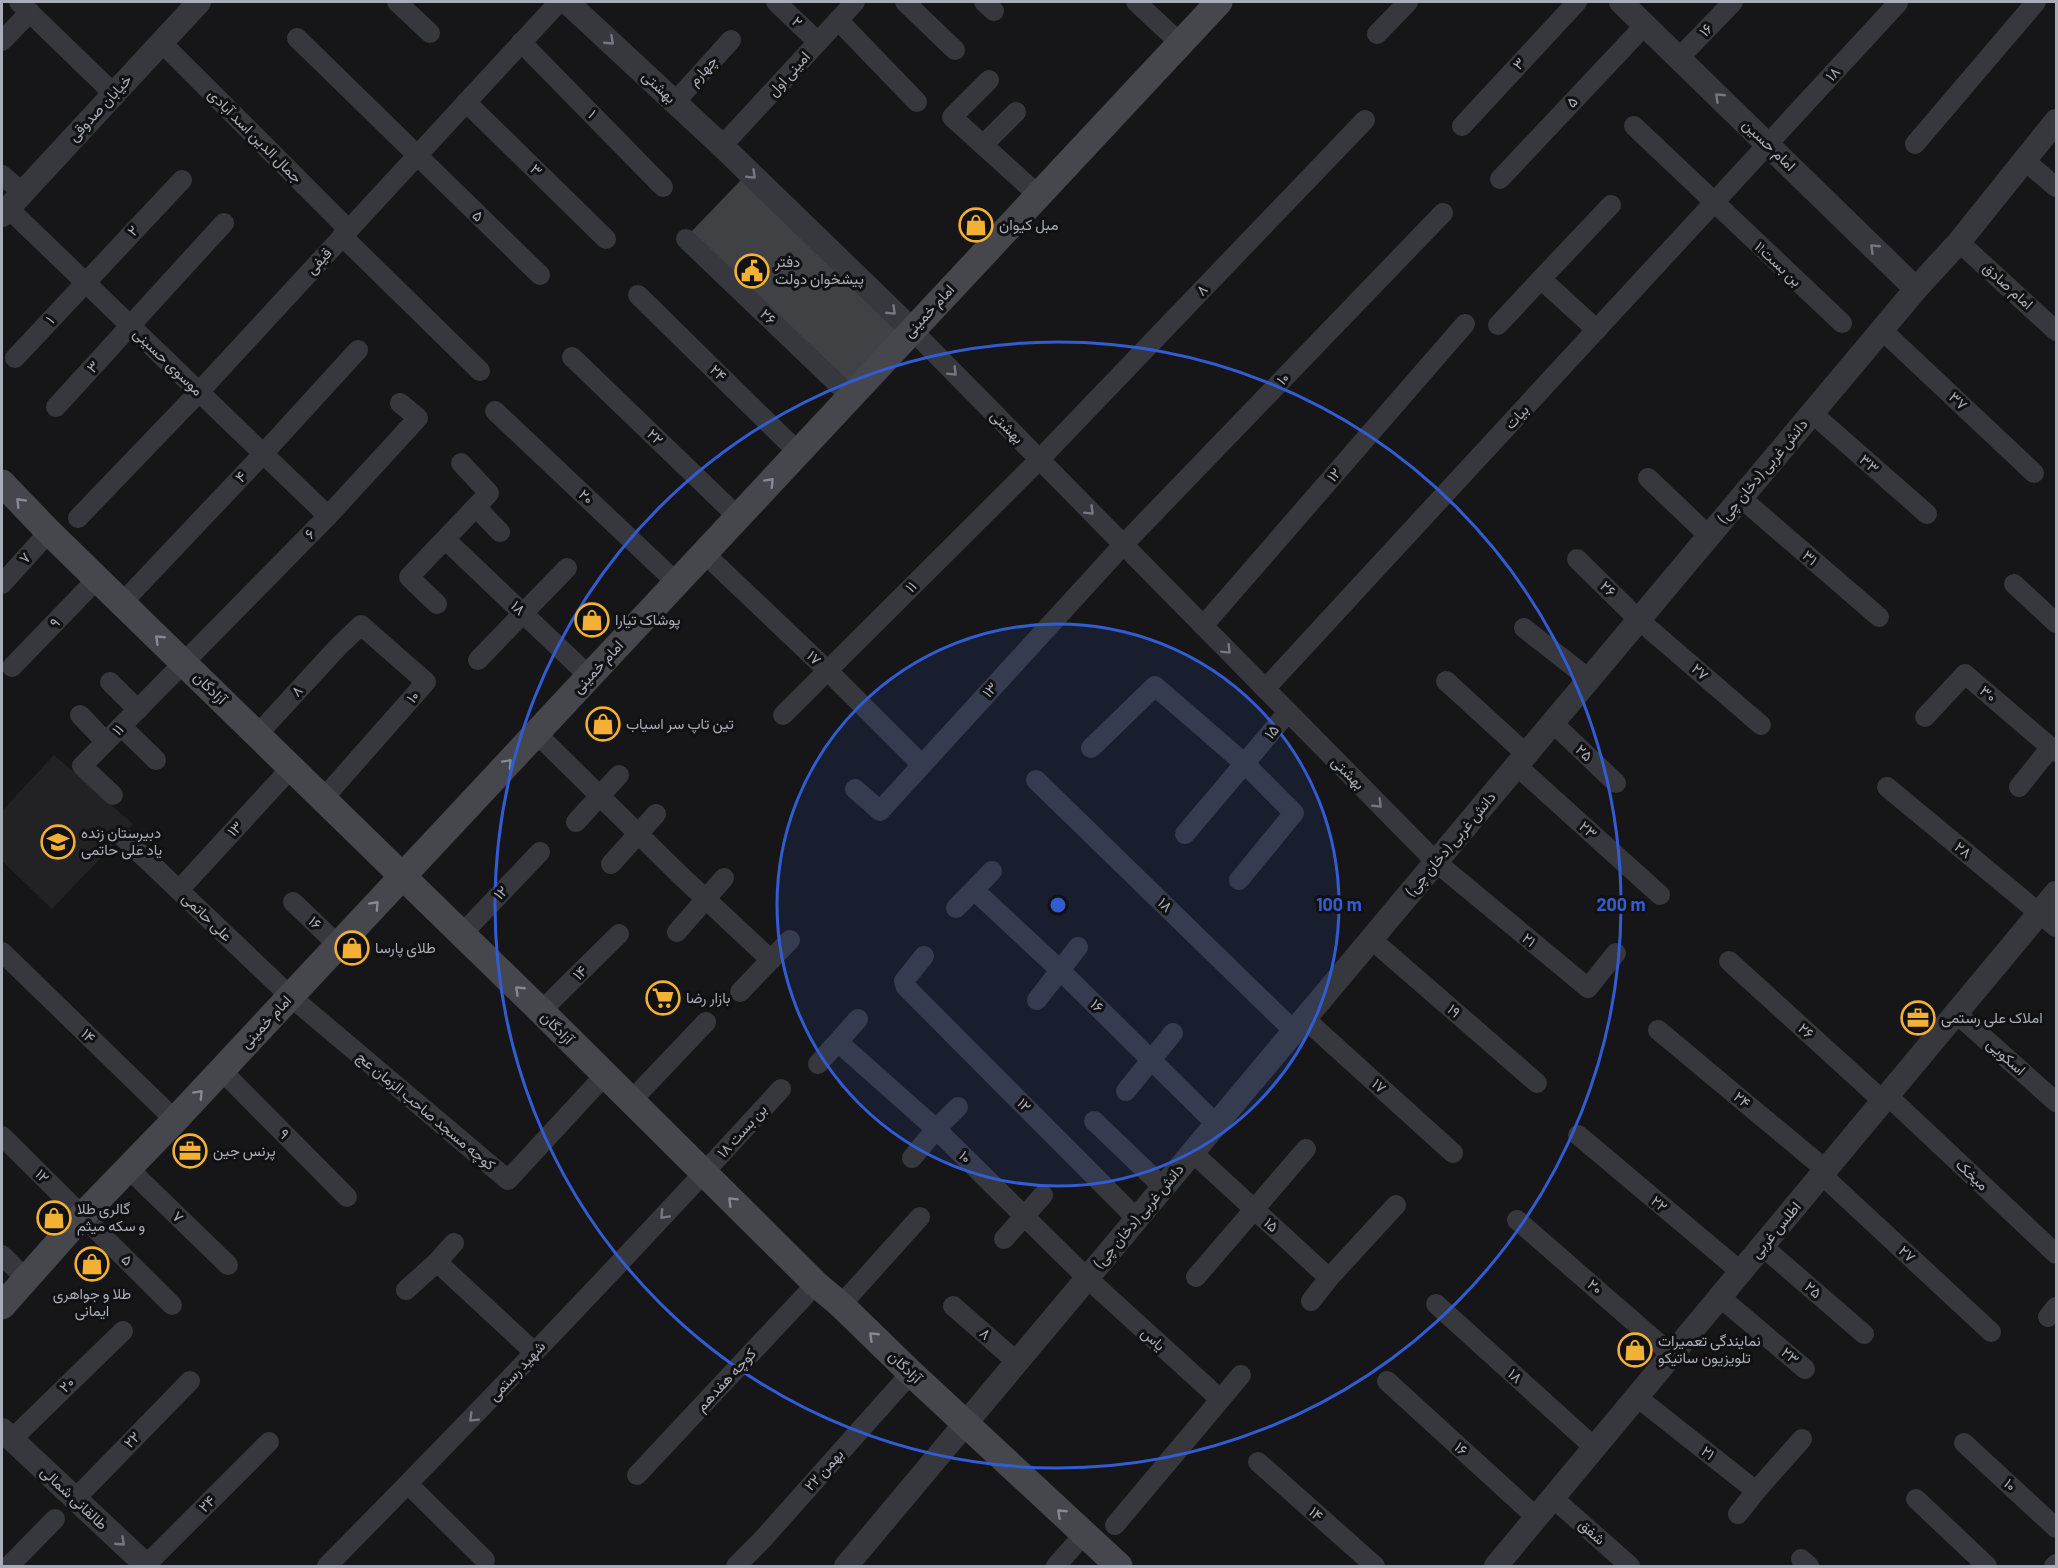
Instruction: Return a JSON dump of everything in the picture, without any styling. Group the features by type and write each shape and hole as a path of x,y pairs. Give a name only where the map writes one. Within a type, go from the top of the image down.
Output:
{"main road":[{"name":"امام خمینی","path":"2,1306 82,1216 175,1120 1219,2"},
{"name":"آزادگان","path":"2,483 49,532 541,1011 816,1284 1119,1566"}],"street":[{"name":"خیابان صدوقی","path":"10,205 199,2"},
{"path":"397,2 430,33"},
{"name":"قیفی","path":"78,518 199,392 559,2"},
{"name":"بهشتی","path":"567,2 722,146 912,330 1436,862"},
{"name":"۲","path":"776,2 818,42"},
{"name":"امینی اول","path":"722,146 855,2"},
{"path":"905,2 955,50"},
{"path":"1136,2 1180,43"},
{"path":"1377,34 1408,2"},
{"name":"۳","path":"1462,126 1577,2"},
{"name":"امام حسین","path":"1620,2 1916,289"},
{"name":"۱۶","path":"1679,58 1733,2"},
{"path":"1916,144 2036,2"},
{"name":"۱۸","path":"1768,145 1898,3"},
{"path":"2,41 24,7 114,94"},
{"path":"838,20 917,102"},
{"name":"۵","path":"1500,179 1645,25"},
{"path":"297,38 416,156"},
{"name":"چهارم","path":"675,102 731,40"},
{"name":"جمال الدین اسد آبادی","path":"161,42 480,371"},
{"name":"۱","path":"521,42 663,187"},
{"path":"989,80 952,117 1038,195"},
{"name":"۳","path":"466,102 606,238"},
{"path":"983,146 1016,112"},
{"name":"۸","path":"1039,460 1365,120"},
{"name":"دانش غربی (دخان چی)","path":"846,1566 1916,289 1959,242 2056,121"},
{"name":"بن بست۱۱","path":"1634,126 1842,323"},
{"name":"بیات","path":"1265,689 1768,145"},
{"name":"۵","path":"416,156 540,275"},
{"path":"2024,160 2056,187"},
{"name":"موسوی حسینی","path":"2,175 10,205 85,282 328,516"},
{"name":"۲","path":"85,282 182,180"},
{"path":"1498,325 1611,205"},
{"name":"۱۰","path":"1123,544 1443,213"},
{"path":"130,326 225,224"},
{"name":"۲۶","path":"686,239 850,396"},
{"name":"امام صادق","path":"1959,242 2056,331"},
{"path":"1541,279 1597,330"},
{"name":"۱","path":"15,358 85,282"},
{"name":"۲۴","path":"638,295 798,452"},
{"name":"۱۲","path":"1203,626 1465,324"},
{"name":"۳","path":"56,407 130,326"},
{"name":"۳۷","path":"1882,330 2034,473"},
{"name":"۴","path":"122,603 358,350"},
{"name":"۲۲","path":"572,357 738,517"},
{"name":"۶","path":"184,663 328,516 418,418 400,403"},
{"name":"۲۰","path":"495,411 676,582"},
{"name":"۳۳","path":"1812,413 1927,514"},
{"name":"۱۱","path":"783,715 1039,460"},
{"path":"437,604 409,577 489,492 461,463"},
{"path":"1648,478 1709,536"},
{"name":"۳۱","path":"1741,498 1879,617"},
{"path":"476,507 500,532"},
{"name":"۷","path":"2,584 49,532"},
{"name":"۱۸","path":"446,540 589,676"},
{"name":"۱۳","path":"855,789 880,811 1123,544"},
{"name":"۱۷","path":"704,553 828,670 922,765"},
{"name":"۲۶","path":"1577,559 1639,620"},
{"path":"478,660 567,568"},
{"name":"۹","path":"12,667 97,579"},
{"path":"2014,584 2056,623"},
{"name":"۲۷","path":"1639,620 1761,725"},
{"name":"۱۰","path":"322,800 426,682 361,626 338,647"},
{"path":"1524,628 1589,680"},
{"name":"۸","path":"257,735 338,647"},
{"name":"۱۱","path":"113,795 82,766 184,663"},
{"name":"۳۰","path":"1925,717 1965,674 2054,749"},
{"name":"۲۳","path":"1446,681 1521,760 1660,895"},
{"path":"110,682 138,710"},
{"path":"1091,748 1155,686 1245,764 1294,813 1239,880"},
{"name":"۱۵","path":"1185,834 1288,712"},
{"path":"80,715 106,742"},
{"name":"۲۵","path":"1553,723 1616,783"},
{"path":"122,727 156,760"},
{"path":"536,734 771,960"},
{"path":"2019,786 2054,749"},
{"name":"۱۳","path":"179,890 291,768"},
{"path":"576,822 619,775"},
{"name":"۱۸","path":"1036,780 1300,1025"},
{"name":"۲۸","path":"1887,787 2048,920"},
{"path":"611,864 657,814"},
{"name":"علی حاتمی","path":"124,838 290,996"},
{"name":"۱۲","path":"462,934 540,852"},
{"name":"۲۱","path":"1436,862 1588,988 1616,953"},
{"path":"956,908 992,871"},
{"path":"677,932 724,878"},
{"name":"۱۶","path":"975,890 1060,970 1216,1124"},
{"name":"اطلس غربی","path":"1496,1566 1956,1013 2048,920 2056,893"},
{"name":"۱۶","path":"293,902 338,945"},
{"name":"۱۴","path":"541,1011 619,934"},
{"name":"۱۹","path":"1371,939 1537,1083"},
{"path":"740,992 790,940"},
{"path":"1037,1000 1078,947"},
{"name":"۱۴","path":"2,952 175,1120"},
{"name":"۱۲","path":"924,956 904,981 906,987 1137,1220"},
{"name":"۲۶","path":"1729,961 1886,1098"},
{"name":"کوچه مسجد صاحب الزمان عج","path":"290,996 508,1179 605,1075"},
{"name":"اسکویی","path":"1956,1013 2056,1102"},
{"path":"818,1064 858,1019"},
{"path":"631,1101 706,1022"},
{"name":"۱۷","path":"1300,1025 1453,1153"},
{"name":"۲۴","path":"1658,1030 1824,1172"},
{"path":"1126,1091 1173,1033"},
{"name":"۱۰","path":"837,1042 936,1129 1087,1278"},
{"name":"۹","path":"221,1070 347,1197"},
{"name":"بن بست ۱۸","path":"704,1173 781,1089"},
{"name":"میخک","path":"1886,1098 2056,1254"},
{"path":"912,1158 958,1107"},
{"path":"1094,1121 1163,1186"},
{"name":"۲۲","path":"1578,1135 1741,1272"},
{"name":"۱۲","path":"2,1136 82,1216"},
{"path":"1196,1277 1306,1149"},
{"name":"۱۵","path":"1193,1153 1329,1278"},
{"name":"۷","path":"128,1168 228,1264"},
{"name":"۲۷","path":"1824,1172 1991,1332"},
{"name":"شهید رستمی","path":"338,1563 408,1484 704,1173"},
{"path":"1004,1239 1042,1195"},
{"path":"1311,1301 1396,1205"},
{"name":"۵","path":"82,1216 172,1305"},
{"path":"841,1305 920,1217"},
{"name":"۲۰","path":"1517,1220 1672,1354"},
{"path":"406,1290 454,1243"},
{"name":"۲۵","path":"1762,1246 1864,1334"},
{"path":"2,1256 26,1279"},
{"path":"437,1262 534,1352"},
{"name":"یاس","path":"1087,1278 1220,1400"},
{"name":"کوچه هفدهم","path":"637,1475 816,1284"},
{"name":"۲۳","path":"1720,1297 1804,1369"},
{"name":"۱۸","path":"1436,1304 1595,1448"},
{"name":"۸","path":"953,1306 1017,1362"},
{"name":"۲۰","path":"7,1434 123,1331"},
{"name":"۲۲ بهمن","path":"736,1566 762,1540 910,1373"},
{"path":"1115,1525 1241,1375"},
{"name":"۲۲","path":"75,1499 190,1381"},
{"name":"۱۶","path":"1387,1381 1536,1517"},
{"name":"۲۱","path":"1637,1397 1756,1491"},
{"name":"طالقانی شمالی","path":"7,1434 146,1566"},
{"path":"1738,1514 1802,1439"},
{"name":"۲۴","path":"146,1566 269,1442"},
{"name":"۱۰","path":"1964,1443 2056,1528"},
{"name":"۱۴","path":"1258,1462 1375,1566"},
{"path":"408,1484 485,1560"},
{"name":"شفق","path":"1553,1497 1630,1566"},
{"path":"1916,1498 1987,1566"},
{"path":"9,1566 55,1518"},
{"path":"1056,1566 1084,1534"}],"shaded area":[{"name":"دبیرستان زنده یاد علی حاتمی","path":"54,755 133,824 52,909 2,861 2,811"}],"building":[{"path":"742,179 900,331 849,385 691,232"}],"place":[{"name":"مبل کیوان","path":"976,225"},
{"name":"دفتر پیشخوان دولت","path":"752,271"},
{"name":"پوشاک تیارا","path":"592,620"},
{"name":"تین تاپ سر اسیاب","path":"603,724"},
{"name":"دبیرستان زنده یاد علی حاتمی","path":"58,842"},
{"name":"طلای پارسا","path":"352,948"},
{"name":"بازار رضا","path":"663,998"},
{"name":"املاک علی رستمی","path":"1918,1018"},
{"name":"پرنس جین","path":"190,1151"},
{"name":"گالری طلا و سکه میثم","path":"54,1218"},
{"name":"طلا و جواهری ایمانی","path":"92,1264"},
{"name":"نمایندگی تعمیرات تلویزیون ساتیکو","path":"1635,1350"}]}
